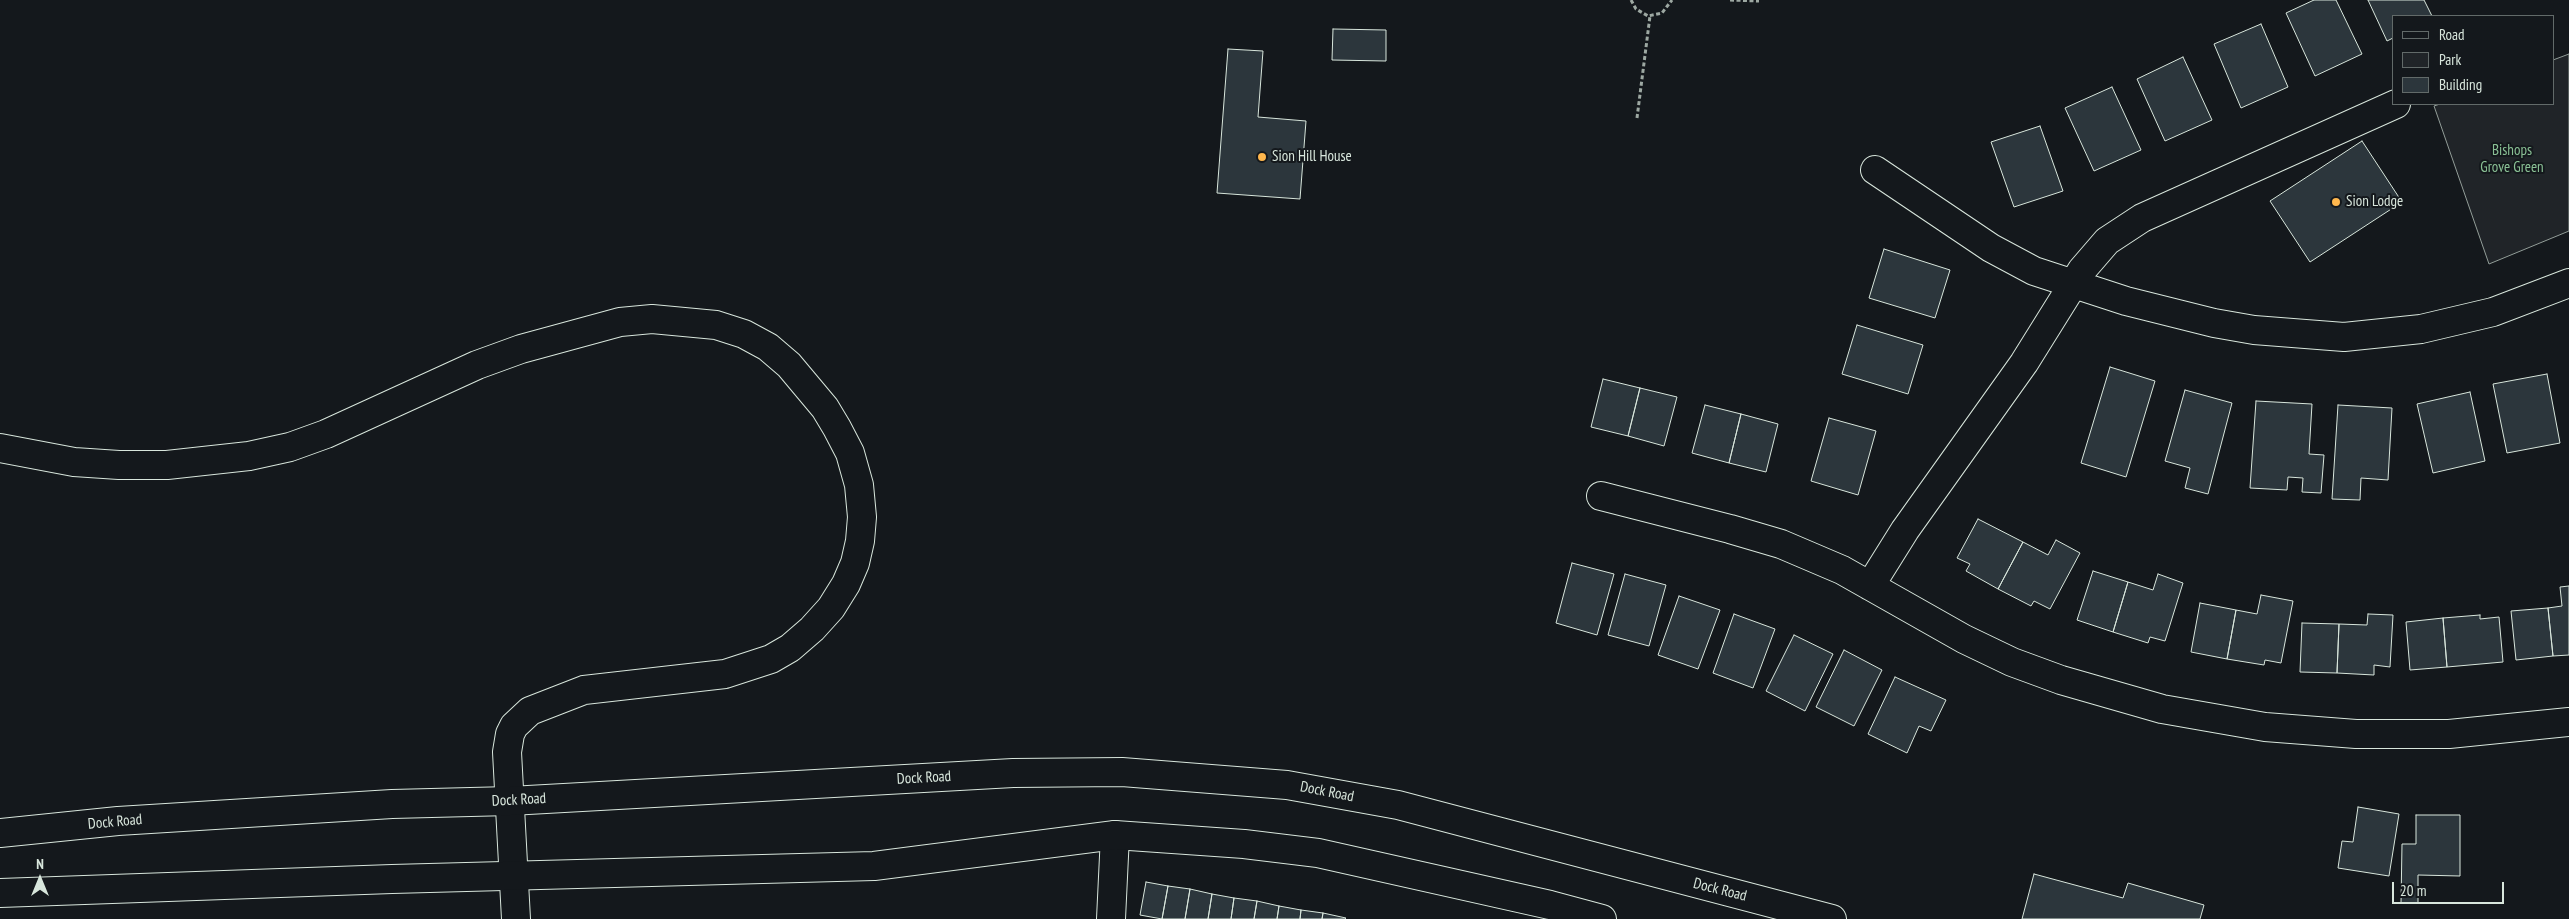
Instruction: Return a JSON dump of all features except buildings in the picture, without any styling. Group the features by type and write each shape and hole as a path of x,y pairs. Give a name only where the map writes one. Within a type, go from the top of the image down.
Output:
{"main road":[{"path":"1870,586 1905,530 2024,363 2072,285 2107,241 2142,218 2394,105"},
{"path":"1876,170 1991,248 2034,271 2072,285 2214,323 2302,335 2344,337 2385,334 2457,322 2502,309 2569,283"},
{"path":"0,448 74,462 119,465 167,465 250,456 290,447 326,434 521,348 620,322 652,319 716,325 744,334 768,347 789,365 825,408 850,453 859,485 862,517 855,563 846,584 831,608 805,635 777,655 744,669 725,674 584,690 530,711 514,726 510,734 508,752 516,919"},
{"path":"1601,496 1781,544 1842,570 1964,639 2012,662 2115,696 2214,719 2309,731 2404,735 2498,730 2569,722"},
{"name":"Dock Road","path":"0,833 167,818 392,804 510,801 1013,773 1122,772 1287,785 1398,805 1832,919"},
{"path":"1111,919 1115,835"},
{"path":"0,893 515,875 874,866 1115,835 1244,844 1318,853 1550,905 1602,919"}],"path":[{"path":"1631,0 1636,9 1650,16 1662,13 1672,0"},
{"path":"1730,0 1759,2"},
{"path":"1637,118 1650,16"}],"green space":[{"name":"Bishops Grove Green","path":"2569,54 2569,231 2489,264 2434,106 2554,105 2554,60"}],"place":[{"name":"Sion Hill House","path":"1262,157"},
{"name":"Sion Lodge","path":"2336,202"}]}
